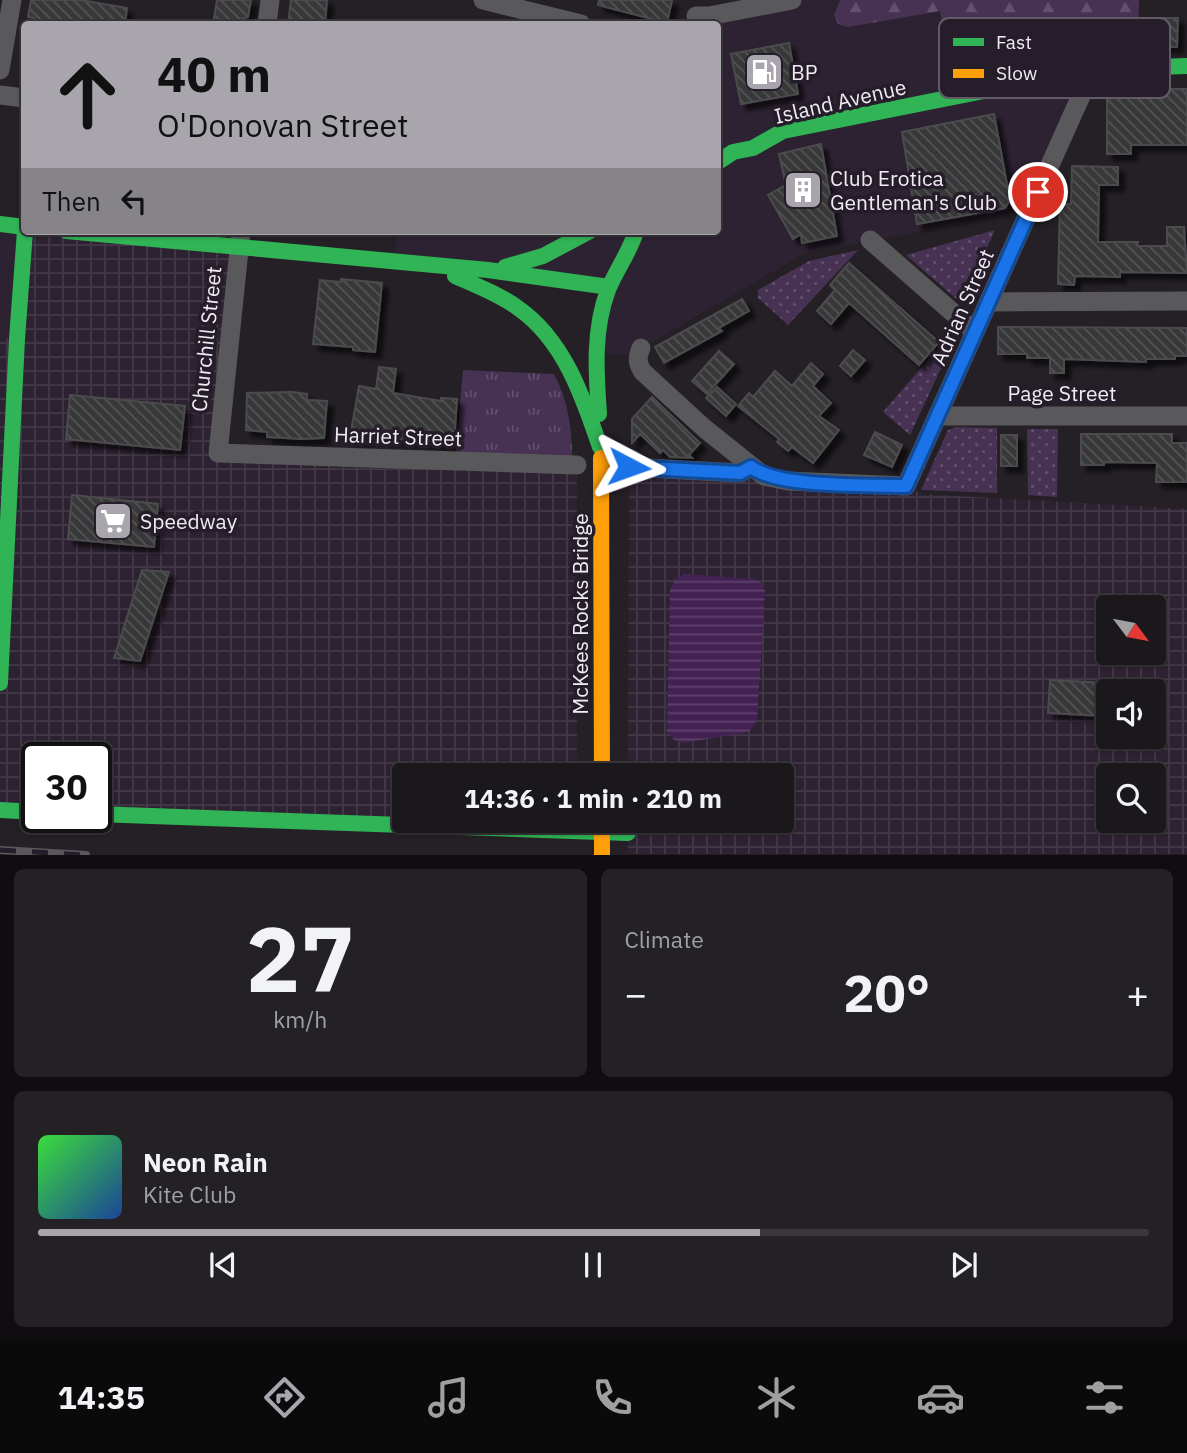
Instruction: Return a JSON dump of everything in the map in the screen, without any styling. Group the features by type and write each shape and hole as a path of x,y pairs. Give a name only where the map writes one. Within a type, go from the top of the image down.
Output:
{"main road":[{"name":"Island Avenue","path":"721,160 733,152 753,148 783,131 948,98"},
{"name":"Island Avenue","path":"721,176 742,162 753,148"},
{"path":"0,224 21,228"},
{"path":"0,683 25,235"},
{"path":"153,235 240,239 609,287 635,237 647,240 652,235"},
{"path":"488,270 514,266 543,256 582,235"},
{"path":"432,265 501,297 544,331 575,376 600,452"},
{"name":"McKees Rocks Bridge","path":"602,763 600,452 596,353 598,323 609,287"},
{"path":"0,810 21,811"},
{"path":"112,815 392,826"},
{"path":"602,833 602,855"}],"street":[{"path":"0,70 12,0"},
{"path":"267,21 270,0"},
{"path":"483,0 569,21"},
{"path":"697,13 709,16 792,0"},
{"path":"0,95 21,97"},
{"name":"Adrian Street","path":"751,467 764,475 788,481 906,486 1080,98"},
{"name":"Churchill Street","path":"218,453 240,239"},
{"path":"870,240 975,332"},
{"path":"989,302 1187,301"},
{"path":"629,467 740,473 751,467 643,372 637,357 641,348"},
{"name":"Page Street","path":"938,416 1187,416"},
{"name":"Harriet Street","path":"218,453 577,465"}],"shaded area":[{"path":"792,0 940,0 980,18 939,18 939,98 1080,98 1030,211 805,253 630,355 596,353 609,288 394,262 397,235 721,235 721,21 706,21"},
{"path":"0,224 21,227 21,235 24,235 17,339 0,338"},
{"path":"25,235 109,235 239,247 218,452 577,465 577,763 392,763 392,821 112,814 112,742 21,742 21,811 0,810 0,338 16,339"},
{"path":"629,467 906,486 922,494 1187,509 1187,854 628,854 628,833 794,833 794,763 628,763"},
{"path":"684,574 755,579 763,584 765,592 757,721 749,732 684,743 674,740 667,732 670,590 675,579"}],"green space":[{"path":"840,0 1139,0 1139,18 941,18 940,11 848,27 838,24 834,15"},
{"path":"995,230 962,304 906,255"},
{"path":"858,250 788,325 758,298 758,290 809,261"},
{"path":"953,331 957,334 910,435 883,412"},
{"path":"463,370 554,374 568,414 572,457 456,453"},
{"path":"956,427 997,428 997,493 921,490 948,430"},
{"path":"1027,429 1058,429 1057,497 1028,495"}],"building":[{"path":"31,0 81,0 127,8 125,21 34,21 34,18 28,17"},
{"path":"217,0 251,0 248,17 241,21 214,21"},
{"path":"291,0 327,0 325,21 288,21"},
{"path":"599,0 672,0 667,21 598,5"},
{"path":"1170,18 1178,18 1177,47 1170,47"},
{"name":"BP","path":"789,43 798,94 741,104 731,54"},
{"path":"1170,89 1187,89 1187,145 1131,145 1131,154 1107,154 1107,98 1170,98"},
{"path":"994,114 1010,200 1005,208 917,224 902,132"},
{"name":"Club Erotica Gentleman's Club","path":"821,144 837,236 802,243 801,234 793,239 768,195 786,185 779,154"},
{"path":"1072,166 1118,167 1118,185 1099,185 1098,242 1138,242 1137,246 1167,246 1167,227 1184,227 1187,273 1120,272 1120,277 1075,276 1074,285 1058,284 1060,204 1071,204"},
{"path":"849,263 939,342 919,365 849,303 831,324 817,311 835,290 830,285"},
{"path":"341,279 382,283 375,352 353,350 353,347 313,344 320,280 341,282"},
{"path":"742,299 749,311 719,328 722,331 664,363 655,347"},
{"path":"998,327 1187,328 1187,356 1175,356 1175,359 1146,359 1146,362 1064,359 1064,373 1050,373 1050,358 1027,358 1027,354 998,354"},
{"path":"853,350 865,360 851,376 840,366"},
{"path":"719,351 734,364 707,394 692,381"},
{"path":"811,363 823,374 813,386 831,403 819,416 839,430 813,463 792,447 788,451 777,442 779,439 738,406 749,393 753,397 775,371 792,386"},
{"path":"379,367 396,369 393,393 441,401 441,398 457,399 454,444 350,437 359,386 376,389"},
{"path":"717,387 736,404 726,416 706,398"},
{"path":"247,393 307,394 307,400 327,401 324,438 267,437 267,432 246,430"},
{"name":"Speedway","path":"70,395 185,406 180,450 66,439"},
{"path":"652,397 700,443 689,455 692,458 670,457 663,450 660,453 640,434 632,443 632,419"},
{"path":"875,432 902,445 892,467 864,455"},
{"path":"1081,434 1172,434 1172,443 1187,443 1187,482 1156,482 1157,463 1104,462 1104,465 1081,465"},
{"path":"1001,435 1017,435 1017,466 1001,466"},
{"name":"Speedway","path":"72,495 158,504 154,547 68,539"},
{"name":"Speedway","path":"142,570 169,572 140,661 114,658"},
{"path":"1050,680 1096,683 1096,716 1048,713"}],"railway":[{"path":"0,850 86,855"}],"traffic: fast":[{"path":"1170,67 1187,66"},
{"path":"721,160 733,152 753,148 783,131 948,98"},
{"path":"0,224 21,227"},
{"path":"0,683 25,235"},
{"path":"109,235 488,270 609,287"},
{"path":"505,267 543,256 582,235"},
{"path":"599,414 597,367 600,320 608,290 634,235"},
{"path":"455,276 511,303 548,336 579,389 600,447"},
{"path":"0,810 21,811"},
{"path":"112,815 392,825"}],"traffic: slow":[{"path":"601,458 602,763"},
{"path":"602,833 602,855"}],"place":[{"name":"BP","path":"764,72"},
{"name":"Club Erotica Gentleman's Club","path":"803,190"},
{"name":"Speedway","path":"113,521"}],"route":[{"path":"629,467 740,473 751,467 773,479 788,481 906,486 1038,192"}]}
